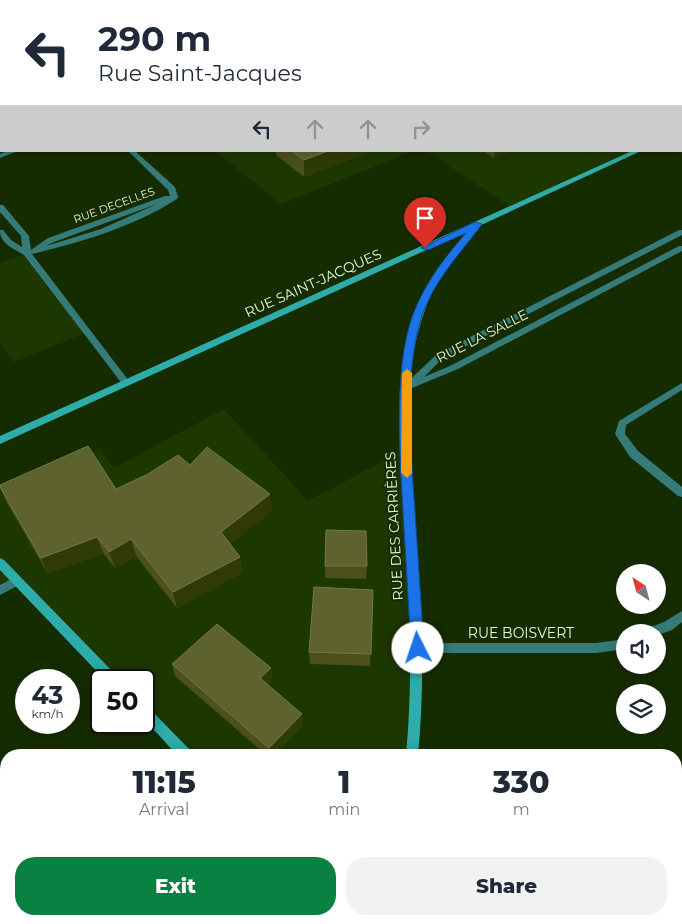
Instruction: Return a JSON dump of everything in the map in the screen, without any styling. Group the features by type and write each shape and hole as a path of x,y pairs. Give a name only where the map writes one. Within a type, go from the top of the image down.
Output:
{"main road":[{"name":"RUE SAINT-JACQUES","path":"0,440 636,152"},
{"name":"RUE DES CARRIÈRES","path":"413,749 416,724 418,648 406,462 405,389 412,332 421,305 445,263 478,224"},
{"path":"0,563 103,669"},
{"path":"155,723 180,749"}],"street":[{"path":"0,156 12,152"},
{"name":"RUE DECELLES","path":"27,253 55,247 158,209 174,197 172,189 132,152"},
{"path":"0,207 25,236 27,253"},
{"path":"0,232 8,242 27,253 126,383"},
{"name":"RUE LA SALLE","path":"405,389 440,356 584,284 682,232"},
{"name":"RUE LA SALLE","path":"405,389 454,366 682,248"},
{"path":"584,284 595,292"},
{"path":"682,386 622,423 620,434 634,454 682,493"},
{"path":"0,590 17,581"},
{"path":"666,627 682,616"},
{"name":"RUE BOISVERT","path":"418,648 596,648 616,645"}],"shaded area":[{"path":"216,152 411,152 281,204"},
{"path":"428,152 636,152 512,208"},
{"path":"27,253 88,332 13,362 0,343 0,263"},
{"path":"224,409 308,501 406,449 418,648 412,749 180,749 155,723 155,669 102,669 17,581 0,590 0,482 5,490 100,448 114,468"}],"building":[{"path":"293,152 325,152 304,160"},
{"path":"88,446 116,489 148,474 178,455 190,465 207,447 270,494 221,532 240,557 173,592 131,539 109,552 97,537 41,558 0,485"},
{"path":"326,530 366,531 367,566 325,566"},
{"path":"314,587 373,590 371,654 309,652"},
{"path":"217,624 271,668 260,678 302,714 269,748 172,664"}],"slow traffic":[{"path":"407,373 405,389 407,473"}],"route":[{"path":"418,648 406,462 405,389 412,332 421,305 445,263 478,224 425,248"}]}
